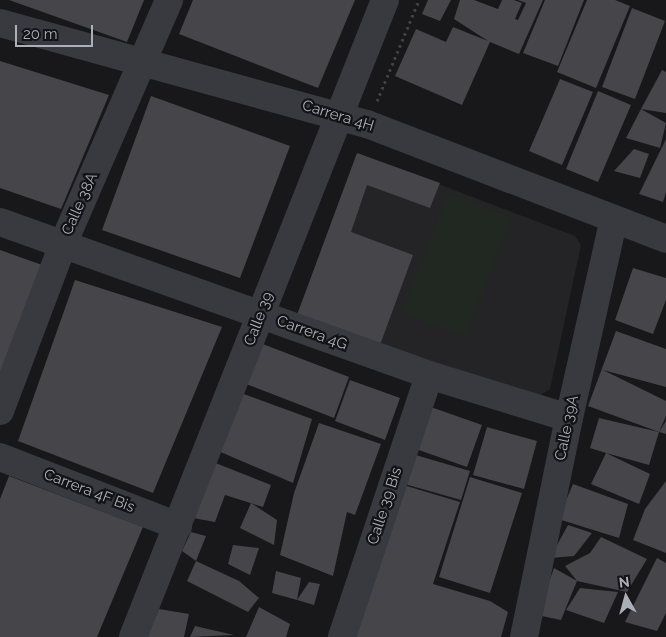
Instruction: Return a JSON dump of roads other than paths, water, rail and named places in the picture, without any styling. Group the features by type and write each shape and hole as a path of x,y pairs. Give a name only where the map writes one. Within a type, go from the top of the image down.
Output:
{"street":[{"name":"Calle 38A","path":"0,411 63,244 169,0"},
{"name":"Calle 39","path":"133,637 385,0"},
{"name":"Carrera 4H","path":"0,23 367,124 666,239"},
{"name":"Calle 39A","path":"524,637 569,418 614,219"},
{"name":"Carrera 4G","path":"0,222 429,375 569,418"},
{"name":"Calle 39 Bis","path":"342,637 429,375"},
{"name":"Carrera 4F Bis","path":"0,457 178,526"}]}
